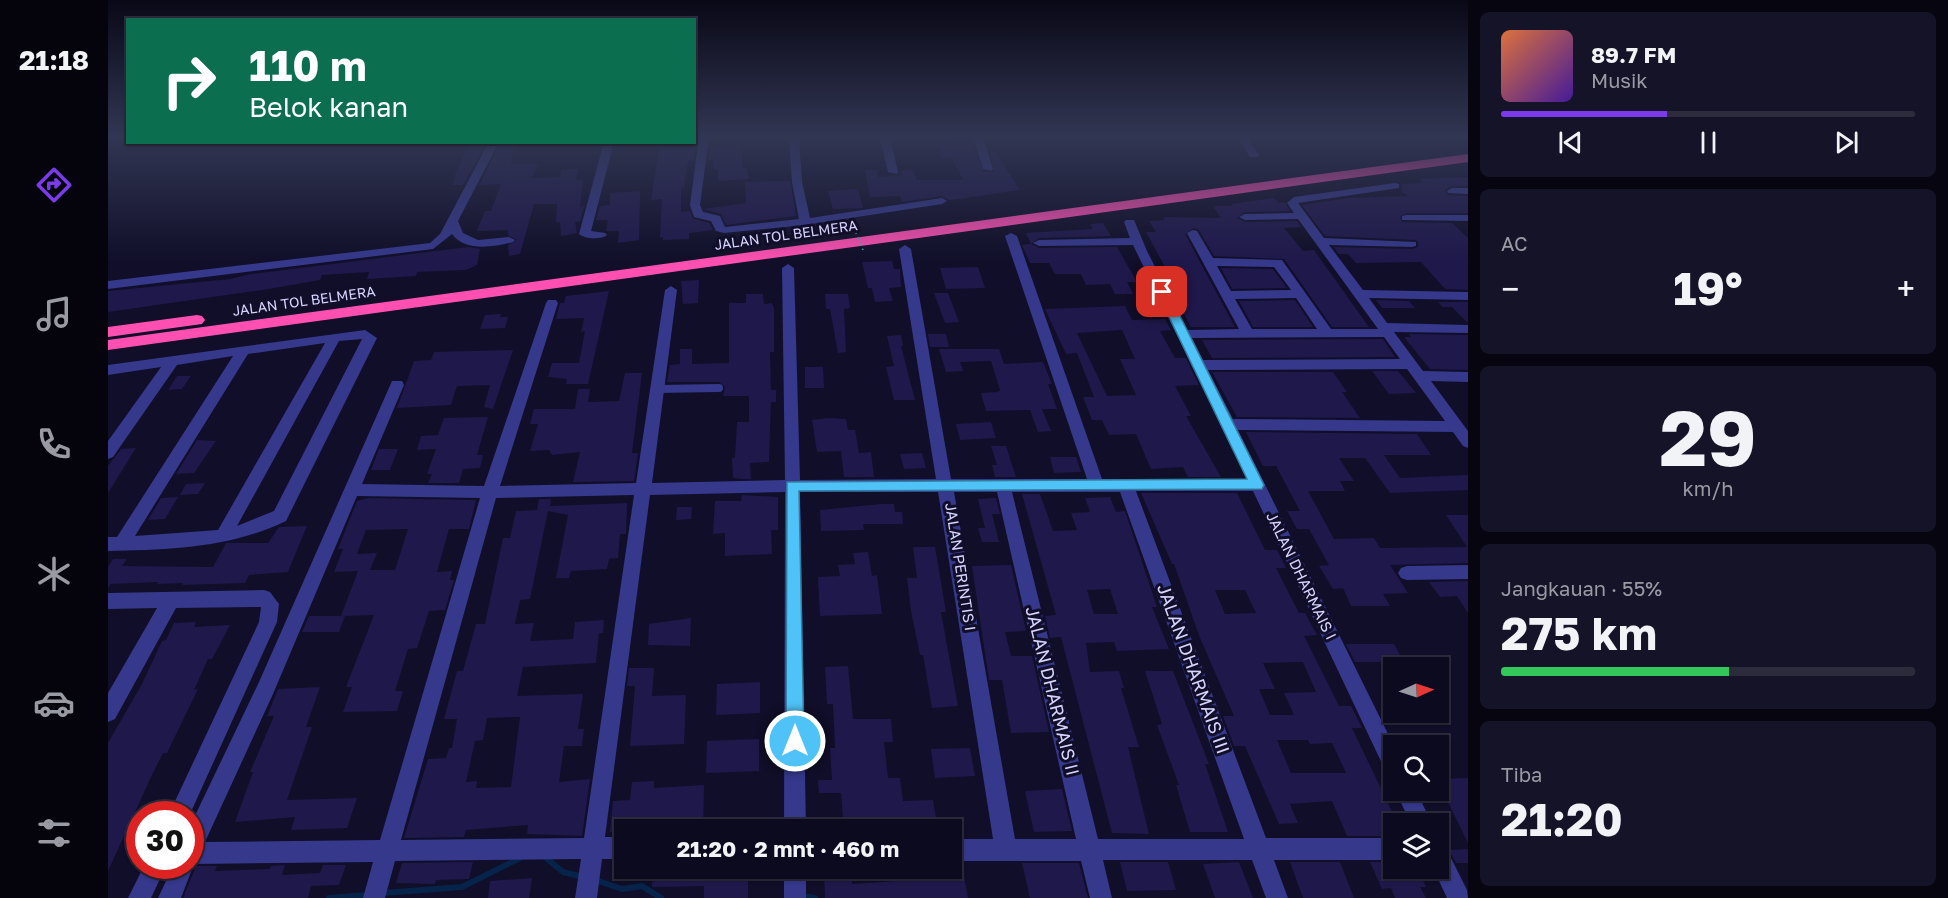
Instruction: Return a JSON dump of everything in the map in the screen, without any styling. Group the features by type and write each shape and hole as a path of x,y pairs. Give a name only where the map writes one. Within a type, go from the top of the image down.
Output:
{"highway":[{"name":"JALAN TOL BELMERA","path":"108,332 1240,179"},
{"name":"JALAN TOL BELMERA","path":"108,345 1316,179"}],"street":[{"path":"108,285 432,246 445,236 475,179"},
{"path":"599,179 585,234 601,235"},
{"path":"698,179 695,205 698,215 716,218 720,229 724,230 805,222 942,201"},
{"path":"797,179 805,222"},
{"path":"1395,186 1294,200 1292,203 1318,242 1464,434"},
{"path":"1452,191 1468,192"},
{"path":"1245,217 1301,216"},
{"path":"1406,218 1468,218"},
{"path":"453,222 458,236 472,243 509,240"},
{"name":"JALAN DHARMAIS I","path":"1130,222 1137,241 1184,333 1383,744"},
{"path":"1194,233 1248,333"},
{"path":"1011,236 1096,483"},
{"path":"1040,243 1137,241"},
{"path":"1318,242 1412,244"},
{"name":"JALAN PERINTIS I","path":"905,249 947,486 1006,850"},
{"path":"1208,262 1274,261 1282,267 1327,333"},
{"path":"788,268 795,819"},
{"path":"587,892 671,290"},
{"path":"1226,295 1300,294"},
{"path":"1358,294 1468,296"},
{"path":"376,889 490,492 552,303"},
{"path":"1184,333 1327,333 1468,329"},
{"path":"108,370 335,337 365,334 370,341 285,510 272,521 224,534 175,543 115,544"},
{"path":"224,534 335,337"},
{"path":"115,544 244,350"},
{"path":"108,453 172,361"},
{"path":"1199,365 1410,364"},
{"path":"1419,376 1468,377"},
{"path":"204,821 353,490 397,385"},
{"path":"1228,424 1464,434"},
{"path":"353,490 490,492 1096,483 1126,486 1257,485"},
{"name":"JALAN DHARMAIS II","path":"1003,485 1101,898"},
{"name":"JALAN DHARMAIS III","path":"1126,486 1277,898"},
{"path":"1407,573 1468,572"},
{"path":"108,601 264,598 270,604 271,612 185,801"},
{"path":"108,712 171,600"},
{"path":"204,852 389,849 592,855 614,850"},
{"path":"962,850 1383,849"},
{"path":"1449,878 1459,898"},
{"path":"139,898 148,879"},
{"path":"169,898 178,879"}],"lane":[{"path":"657,389 719,388"}],"path":[{"path":"851,222 863,250"}],"building":[{"path":"455,179 466,179 463,185 452,185"},
{"path":"482,179 583,180 580,207 584,206 580,221 575,222 577,233 561,236 560,222 556,222 557,204 534,204 520,254 509,256 508,245 517,240 508,235 508,230 477,231 485,211 491,211 501,184 479,185"},
{"path":"654,179 685,179 684,187 681,187 681,212 690,211 693,219 709,223 713,230 689,233 689,239 663,240 663,237 660,237 662,199 651,200"},
{"path":"718,179 749,179 718,181"},
{"path":"867,179 917,179 1013,179 1020,190 949,200 942,196 902,202 900,196 870,197"},
{"path":"1419,179 1468,179 1468,186 1452,186 1445,190 1448,195 1468,196 1468,213 1406,213 1400,216 1402,222 1452,223 1468,238 1468,290 1445,289 1421,262 1356,263 1348,254 1339,254 1334,247 1412,249 1418,247 1418,242 1416,240 1325,236 1302,205 1349,198 1408,196 1400,190 1403,189 1401,184 1424,183"},
{"path":"790,181 796,216 726,225 721,214 704,209 746,203 745,182"},
{"path":"858,189 863,208 833,209 828,191"},
{"path":"640,191 639,240 618,243 619,231 606,231 608,220 596,220 600,206 610,205 610,193"},
{"path":"1274,198 1279,203 1285,202 1290,211 1245,212 1237,218 1245,222 1297,221 1301,227 1284,228 1303,251 1314,250 1369,327 1332,327 1284,259 1214,256 1199,230 1194,228 1185,234 1235,327 1191,327 1165,279 1171,278 1146,232 1156,232 1149,221 1165,220 1163,217 1221,218 1213,206 1233,206 1231,204"},
{"path":"1103,223 1111,236 1039,238 1031,244 1026,233 1093,229 1090,224"},
{"path":"1031,244 1039,248 1117,247 1137,282 1127,282 1133,294 1115,294 1110,284 1086,285 1081,274 1055,274 1049,263 1030,263 1022,245"},
{"path":"468,247 480,249 477,265 466,270 417,272 416,276 367,279 369,272 322,275 320,280 269,289 108,312 108,291 230,279 251,274"},
{"path":"892,261 894,269 900,269 901,287 889,288 893,301 875,302 872,288 868,288 862,262"},
{"path":"978,267 985,288 946,289 940,268"},
{"path":"1221,268 1273,269 1287,288 1232,289"},
{"path":"699,280 698,303 683,304 681,281"},
{"path":"609,291 588,384 566,384 567,379 548,377 552,363 579,363 585,331 581,332 584,318 556,319 560,303 564,303 566,296"},
{"path":"934,293 948,293 959,322 945,323"},
{"path":"746,294 763,294 764,304 772,303 774,308 774,352 770,352 771,390 776,390 776,402 771,402 769,462 750,463 751,479 733,478 732,458 735,458 737,422 749,422 749,396 723,396 725,387 719,382 667,382 670,365 680,364 680,349 692,349 692,364 729,363 729,303 746,303"},
{"path":"825,294 848,294 850,308 844,309 846,352 838,353 830,309 826,309"},
{"path":"1295,300 1313,327 1253,327 1239,301"},
{"path":"1376,300 1409,301 1415,308 1382,308"},
{"path":"1438,302 1468,302 1468,323 1452,307 1443,307"},
{"path":"1125,306 1132,320 1165,319 1171,330 1160,331 1175,358 1186,358 1199,385 1175,386 1191,416 1186,416 1221,477 1188,477 1183,467 1151,469 1136,434 1109,435 1102,420 1092,420 1083,397 1094,397 1077,353 1066,354 1045,309","holes":["1122,330 1135,359 1120,359 1136,395 1107,396 1077,333"]},
{"path":"501,314 500,317 508,317 505,328 480,329 485,315"},
{"path":"928,334 946,334 949,347 930,347"},
{"path":"1409,334 1468,335 1468,370 1430,369 1404,337 1411,337"},
{"path":"901,335 903,346 901,346 915,400 894,400 886,367 894,366 887,336"},
{"path":"1383,339 1395,357 1212,358 1202,340"},
{"path":"939,349 999,349 1004,364 1043,362 1052,384 1048,384 1057,409 1042,409 1051,431 1038,432 1030,410 986,411 981,393 1000,390 991,361 960,362 963,371 946,372"},
{"path":"513,350 493,409 484,407 490,385 457,386 451,405 397,408 414,361 431,360 434,352"},
{"path":"805,367 823,367 824,388 805,388"},
{"path":"1372,371 1398,371 1416,393 1389,394"},
{"path":"1212,372 1333,372 1347,392 1342,392 1360,418 1237,417"},
{"path":"625,373 642,373 632,453 638,453 634,481 573,482 580,452 552,455 549,450 530,451 538,424 530,424 534,409 575,409 578,389 590,389 588,402 619,401"},
{"path":"177,376 191,376 182,389 168,390"},
{"path":"488,417 477,455 483,455 480,468 463,469 459,483 428,483 432,474 427,474 436,449 417,450 421,436 438,435 444,418"},
{"path":"846,419 848,430 855,430 859,453 871,452 874,477 844,477 841,451 817,452 812,420"},
{"path":"991,422 996,438 960,440 956,424"},
{"path":"1246,432 1417,434 1431,455 1384,455 1400,478 1468,475 1468,490 1390,493 1365,458 1339,458 1354,481 1340,481 1345,491 1308,491 1334,539 1374,538 1380,548 1467,547 1446,515 1468,515 1468,563 1390,565 1408,593 1383,594 1390,606 1351,606 1343,588 1333,589 1319,566 1329,565 1309,529 1297,529 1287,511 1300,511 1276,466 1263,466"},
{"path":"197,440 216,441 194,473 176,474"},
{"path":"991,446 1006,446 1016,477 995,477 992,465 997,465"},
{"path":"136,448 108,493 108,466 121,449"},
{"path":"379,449 398,449 390,470 371,470"},
{"path":"922,453 926,468 904,469 900,454"},
{"path":"1050,457 1076,457 1081,472 1054,473"},
{"path":"205,483 198,494 180,495 186,484"},
{"path":"1141,493 1237,493 1265,550 1277,550 1286,568 1276,568 1299,613 1305,613 1317,635 1304,636 1339,706 1351,706 1362,728 1352,728 1383,793 1383,801 1387,801 1393,813 1383,813 1383,836 1347,836 1332,801 1290,804 1298,823 1279,824 1245,746 1234,746 1223,716 1234,716 1200,638 1174,564 1172,564","holes":["1215,590 1245,590 1256,613 1225,614","1303,662 1316,692 1284,693 1294,715 1270,715 1259,689 1275,689 1263,663","1277,740 1308,740 1310,744 1332,743 1346,773 1291,773"]},
{"path":"1022,494 1040,494 1053,531 1077,530 1071,513 1090,512 1085,498 1110,497 1116,512 1125,511 1157,607 1152,607 1169,649 1117,651 1114,642 1086,643 1090,672 1119,671 1124,688 1121,688 1139,747 1128,747 1149,834 1112,833 1061,637 1050,638 1045,616 1056,615","holes":["1110,589 1118,614 1094,614 1087,590"]},
{"path":"742,495 778,497 778,530 771,530 772,554 725,556 725,533 713,534 715,501 741,501"},
{"path":"178,497 165,519 148,520 161,498"},
{"path":"368,498 476,500 469,529 449,529 437,572 452,571 450,580 454,580 445,610 429,611 417,648 408,649 395,691 403,691 397,711 343,712 352,687 346,687 374,615 341,616 358,571 334,572 343,549 338,549 357,501","holes":["408,529 395,570 370,570 377,553 357,554 366,530"]},
{"path":"996,498 1000,514 992,514 999,542 982,542 978,528 985,528 978,499"},
{"path":"539,499 551,499 550,506 627,503 626,534 620,534 618,558 609,559 607,569 571,571 569,578 556,578 568,515 548,511 530,599 520,600 515,624 534,623 530,641 573,639 575,622 604,620 603,633 599,633 596,663 523,667 517,696 583,694 578,729 584,729 582,746 564,746 559,782 590,779 582,836 527,834 528,825 466,830 464,837 404,838 428,759 446,758 449,748 452,748 457,719 444,719 457,671 463,671 476,624 485,624 503,538 510,538 516,511 537,510","holes":["520,717 511,787 476,788 477,781 466,782 475,741 483,740 487,718"]},
{"path":"894,504 895,512 902,512 903,524 863,524 864,530 821,531 820,510"},
{"path":"677,507 692,507 691,519 676,520"},
{"path":"307,526 288,572 249,575 245,583 182,585 183,583 157,584 158,582 110,584 108,588 108,567 113,559 127,559 122,566 213,567 226,543 268,543 279,527"},
{"path":"913,547 935,547 946,612 941,612 958,706 932,708 923,655 920,655 911,611 907,578 917,578"},
{"path":"868,552 872,576 877,575 882,614 820,616 818,577 840,576 838,565 855,564 853,553"},
{"path":"1011,565 1026,631 1005,632 1011,656 1032,656 1049,732 1011,733 1002,680 989,680 972,566"},
{"path":"1468,581 1468,613 1457,596 1440,597 1429,582"},
{"path":"309,616 345,616 339,632 302,632"},
{"path":"691,618 690,646 648,645 649,624"},
{"path":"196,622 194,627 230,625 212,659 208,659 194,690 198,689 167,753 163,753 140,801 126,801 126,832 108,871 108,743 142,684 162,641 166,640 174,623"},
{"path":"1346,644 1394,644 1401,657 1383,657 1383,662 1355,662"},
{"path":"848,666 853,719 891,719 893,742 884,742 888,778 900,778 903,801 933,800 936,819 843,819 841,793 819,793 818,780 832,780 830,748 835,748 833,704 827,704 825,667"},
{"path":"629,668 654,668 652,696 686,695 684,744 630,746 635,686 627,686"},
{"path":"1145,671 1173,671 1209,764 1205,764 1228,832 1190,832 1176,785 1179,785 1157,725 1162,724"},
{"path":"760,682 760,713 716,715 717,684"},
{"path":"320,687 306,727 312,727 287,800 357,798 347,828 291,830 295,817 235,822 253,772 250,772 274,716 267,716 278,689"},
{"path":"759,739 759,771 706,773 707,741"},
{"path":"970,748 975,776 935,778 931,749"},
{"path":"1468,778 1468,843 1447,801 1449,779"},
{"path":"654,781 654,788 704,785 703,819 614,819 614,831 610,832 613,801 630,800 632,782"},
{"path":"1062,789 1072,831 1034,832 1025,791"},
{"path":"1468,849 1468,863 1456,863 1449,850"},
{"path":"473,862 469,879 436,880 435,884 396,883 402,863"},
{"path":"1120,862 1168,862 1176,890 1127,891"},
{"path":"1239,862 1253,898 1215,898 1203,864"},
{"path":"1290,862 1340,862 1354,898 1303,898"},
{"path":"1370,862 1383,862 1383,879 1422,879 1426,887 1420,887 1426,898 1395,898 1391,888 1382,889"},
{"path":"1022,863 1079,863 1088,898 1030,898"},
{"path":"285,865 282,875 320,873 323,865 346,865 339,885 311,886 308,898 183,898 191,879 204,879 204,866 217,866 215,871 270,869 271,866"},
{"path":"963,871 968,898 825,898 824,879 852,879 852,884 912,879 962,879"},
{"path":"532,878 529,898 488,898 490,881"},
{"path":"652,879 748,879 748,898 704,898 704,886 652,887"}],"waterway":[{"path":"545,857 563,872 584,877"},
{"path":"383,893 462,887 520,858"},
{"path":"595,880 622,889 642,886 661,898"},
{"path":"329,898 368,895"},
{"path":"802,896 815,898"}],"route":[{"path":"795,741 792,486 1096,483 1126,486 1257,485 1162,292"}]}
